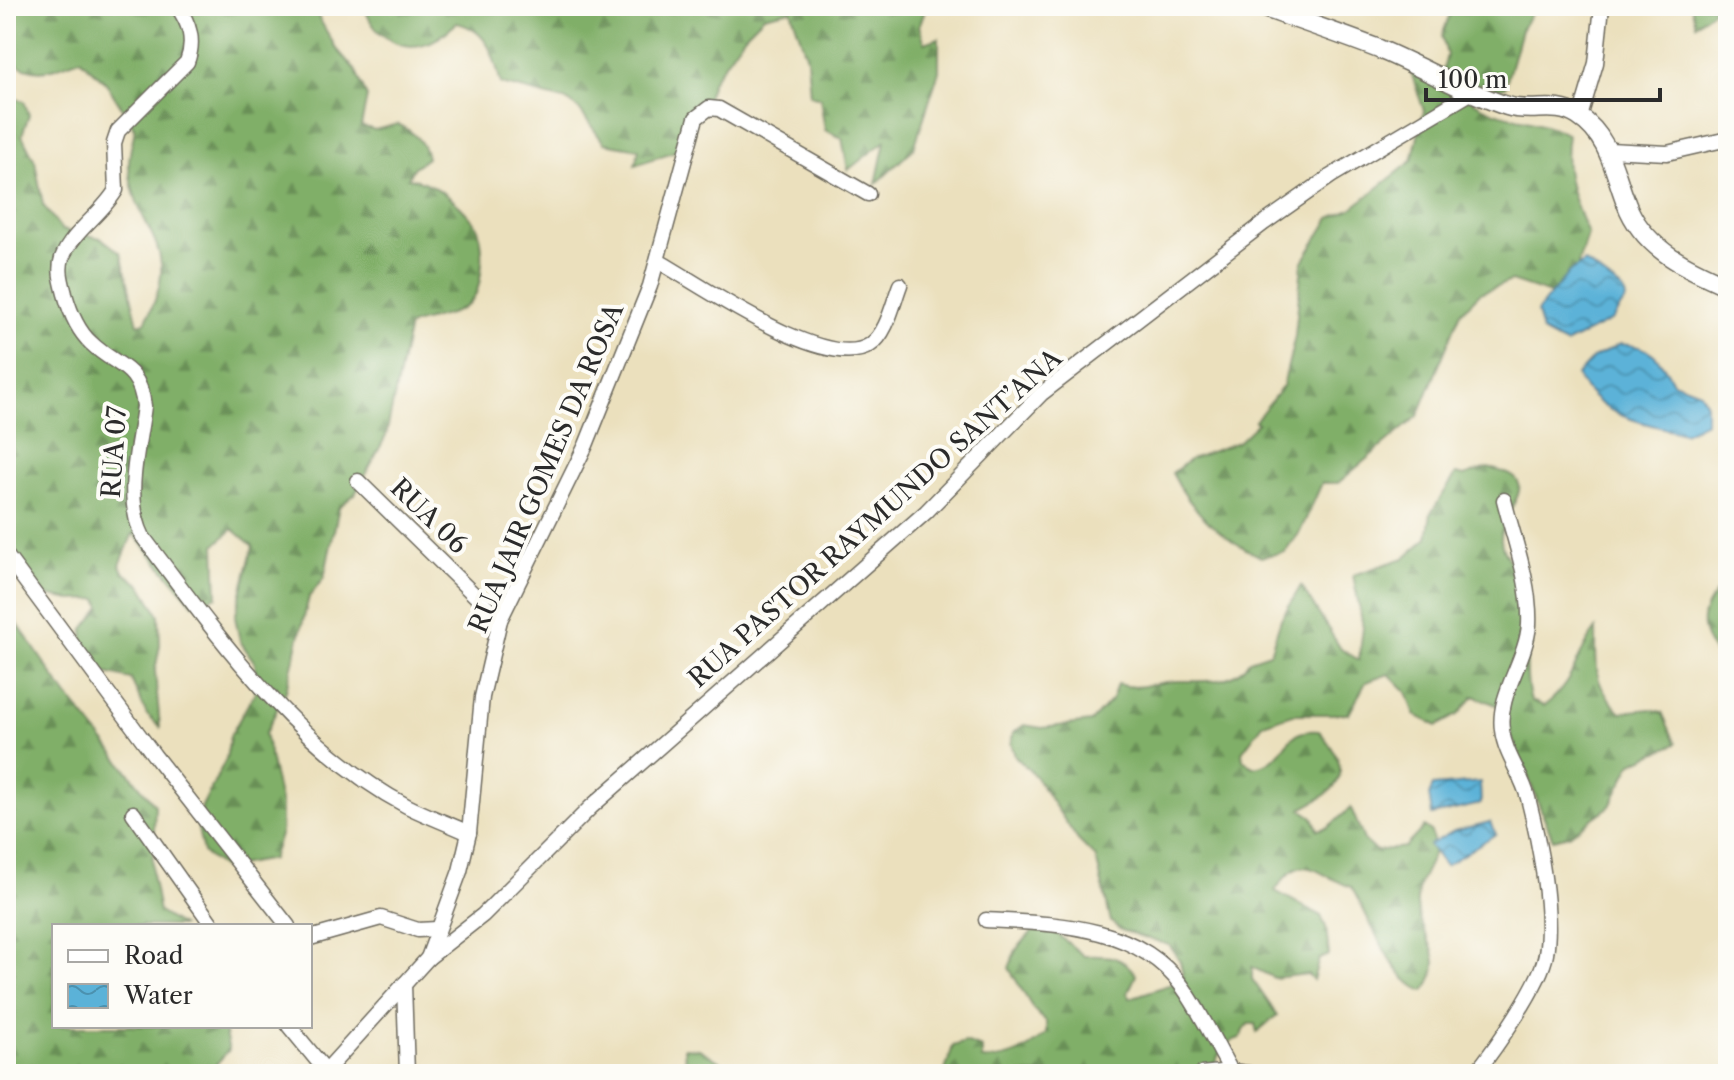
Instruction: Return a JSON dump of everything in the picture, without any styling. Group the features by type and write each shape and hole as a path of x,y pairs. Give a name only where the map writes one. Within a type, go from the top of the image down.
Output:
{"street":[{"name":"RUA 07","path":"177,6 190,33 192,48 187,62 118,131 114,143 116,190 66,249 60,274 71,313 81,332 92,345 132,371 142,391 144,406 132,499 135,521 143,537 237,661 298,723 338,758 407,806 469,833"},
{"path":"1259,6 1379,49 1511,108 1564,108 1580,117 1598,133 1609,150 1630,211 1646,236 1665,254 1692,271 1728,286"},
{"path":"1580,117 1596,63 1602,6"},
{"name":"RUA PASTOR RAYMUNDO SANT’ANA","path":"325,1072 428,958 483,915 591,807 926,512 1041,394 1264,223 1331,176 1474,91"},
{"name":"RUA JAIR GOMES DA ROSA","path":"428,958 460,871 469,833 482,697 500,620 586,445 658,261 696,118 709,108 719,109 868,194"},
{"path":"1609,150 1667,153 1728,139"},
{"path":"658,261 801,342 832,350 868,347 879,337 900,285"},
{"name":"RUA 06","path":"358,481 500,620"},
{"path":"1475,1074 1538,975 1546,944 1545,895 1528,796 1507,751 1501,729 1502,711 1525,648 1529,625 1528,599 1504,500"},
{"path":"6,555 154,755 286,924"},
{"path":"133,813 212,924"},
{"path":"312,937 381,918 418,930 437,929"},
{"path":"986,920 1087,928 1118,937 1143,952 1166,967 1183,986 1231,1071"},
{"path":"404,984 407,1074"},
{"path":"291,1028 325,1072"},
{"path":"1201,1074 1231,1071 1255,1074"}],"green space":[{"path":"6,6 312,6 336,48 356,71 367,97 361,126 375,130 398,124 413,134 427,158 413,168 408,178 426,183 453,200 478,229 482,261 476,293 459,310 409,326 386,436 355,494 339,507 324,578 309,597 286,691 265,734 281,806 281,832 272,859 223,868 203,853 198,829 202,806 226,759 230,736 255,692 255,663 240,641 235,617 253,546 233,529 215,545 217,596 193,604 133,533 120,565 123,572 141,585 159,615 160,645 155,671 160,727 147,715 131,679 101,672 81,652 84,629 101,607 98,599 71,600 45,595 6,560 6,96 24,101 29,115 22,135 35,161 43,205 62,230 101,238 121,253 138,324 145,322 157,296 161,274 155,241 133,191 129,162 135,129 106,83 80,59 35,71 6,59"},
{"path":"365,6 927,6 919,26 925,43 939,38 939,71 914,148 876,184 885,141 848,170 842,138 825,130 820,98 810,95 807,58 791,10 764,16 745,35 713,80 704,106 676,151 635,165 639,149 604,143 578,108 568,101 501,84 488,46 468,26 457,23 429,43 405,45 379,32"},
{"path":"1453,6 1536,6 1521,30 1505,87 1498,89 1484,82 1472,89 1473,101 1496,112 1545,125 1568,135 1566,161 1570,186 1588,234 1569,296 1562,298 1511,281 1480,293 1461,312 1418,416 1338,483 1322,483 1300,532 1285,552 1261,557 1209,523 1172,473 1191,459 1238,442 1258,423 1255,421 1283,386 1295,336 1302,263 1330,218 1351,209 1412,161 1424,111 1411,72 1443,70 1447,55 1442,36"},
{"path":"1691,6 1718,6 1696,24"},
{"path":"1487,468 1506,473 1516,479 1519,487 1501,540 1521,579 1526,599 1527,675 1531,701 1544,706 1555,696 1569,678 1596,629 1598,675 1611,702 1621,712 1651,709 1662,712 1676,744 1632,763 1610,806 1569,835 1553,839 1499,706 1474,696 1459,714 1437,726 1415,715 1407,692 1389,674 1366,682 1349,714 1293,714 1263,724 1242,752 1243,760 1253,767 1272,760 1290,740 1306,731 1319,731 1337,757 1340,768 1335,786 1301,809 1313,817 1318,830 1328,827 1351,808 1364,840 1376,851 1405,847 1424,827 1431,832 1434,850 1417,895 1419,916 1435,967 1424,991 1412,985 1391,962 1351,887 1318,871 1301,867 1293,870 1275,891 1321,916 1326,927 1329,955 1319,959 1313,980 1308,974 1274,978 1252,967 1252,979 1277,1015 1257,1032 1255,1024 1248,1024 1240,1038 1229,1043 1221,1052 1211,1074 944,1074 953,1046 965,1042 982,1048 982,1059 1000,1058 1024,1050 1046,1034 1046,1022 1033,1009 1009,968 1016,950 1036,927 1051,929 1084,956 1107,956 1126,963 1136,975 1128,993 1130,998 1184,980 1180,961 1169,945 1121,930 1111,922 1096,858 1078,840 1035,776 1015,756 1011,743 1013,733 1024,725 1042,728 1091,722 1112,699 1117,684 1134,687 1172,681 1209,681 1236,674 1249,660 1270,653 1281,619 1301,586 1341,649 1359,660 1363,627 1353,575 1404,558 1427,538 1431,513 1456,474 1464,476"},
{"path":"1728,580 1728,673 1706,637 1703,616 1715,594"},
{"path":"6,607 62,689 155,805 152,874 159,912 178,924 52,924 52,1028 224,1028 229,1050 207,1074 6,1074"},
{"path":"684,1048 699,1049 740,1074 686,1074"}],"water":[{"path":"1585,262 1624,291 1626,299 1612,320 1565,344 1542,332 1537,312 1568,273"},
{"path":"1620,344 1646,350 1658,359 1673,382 1700,392 1706,404 1706,422 1684,433 1623,416 1597,400 1577,375 1593,358"},
{"path":"1480,782 1481,804 1432,815 1429,795 1433,786"},
{"path":"1490,822 1496,834 1445,866 1429,845 1454,831"}]}
